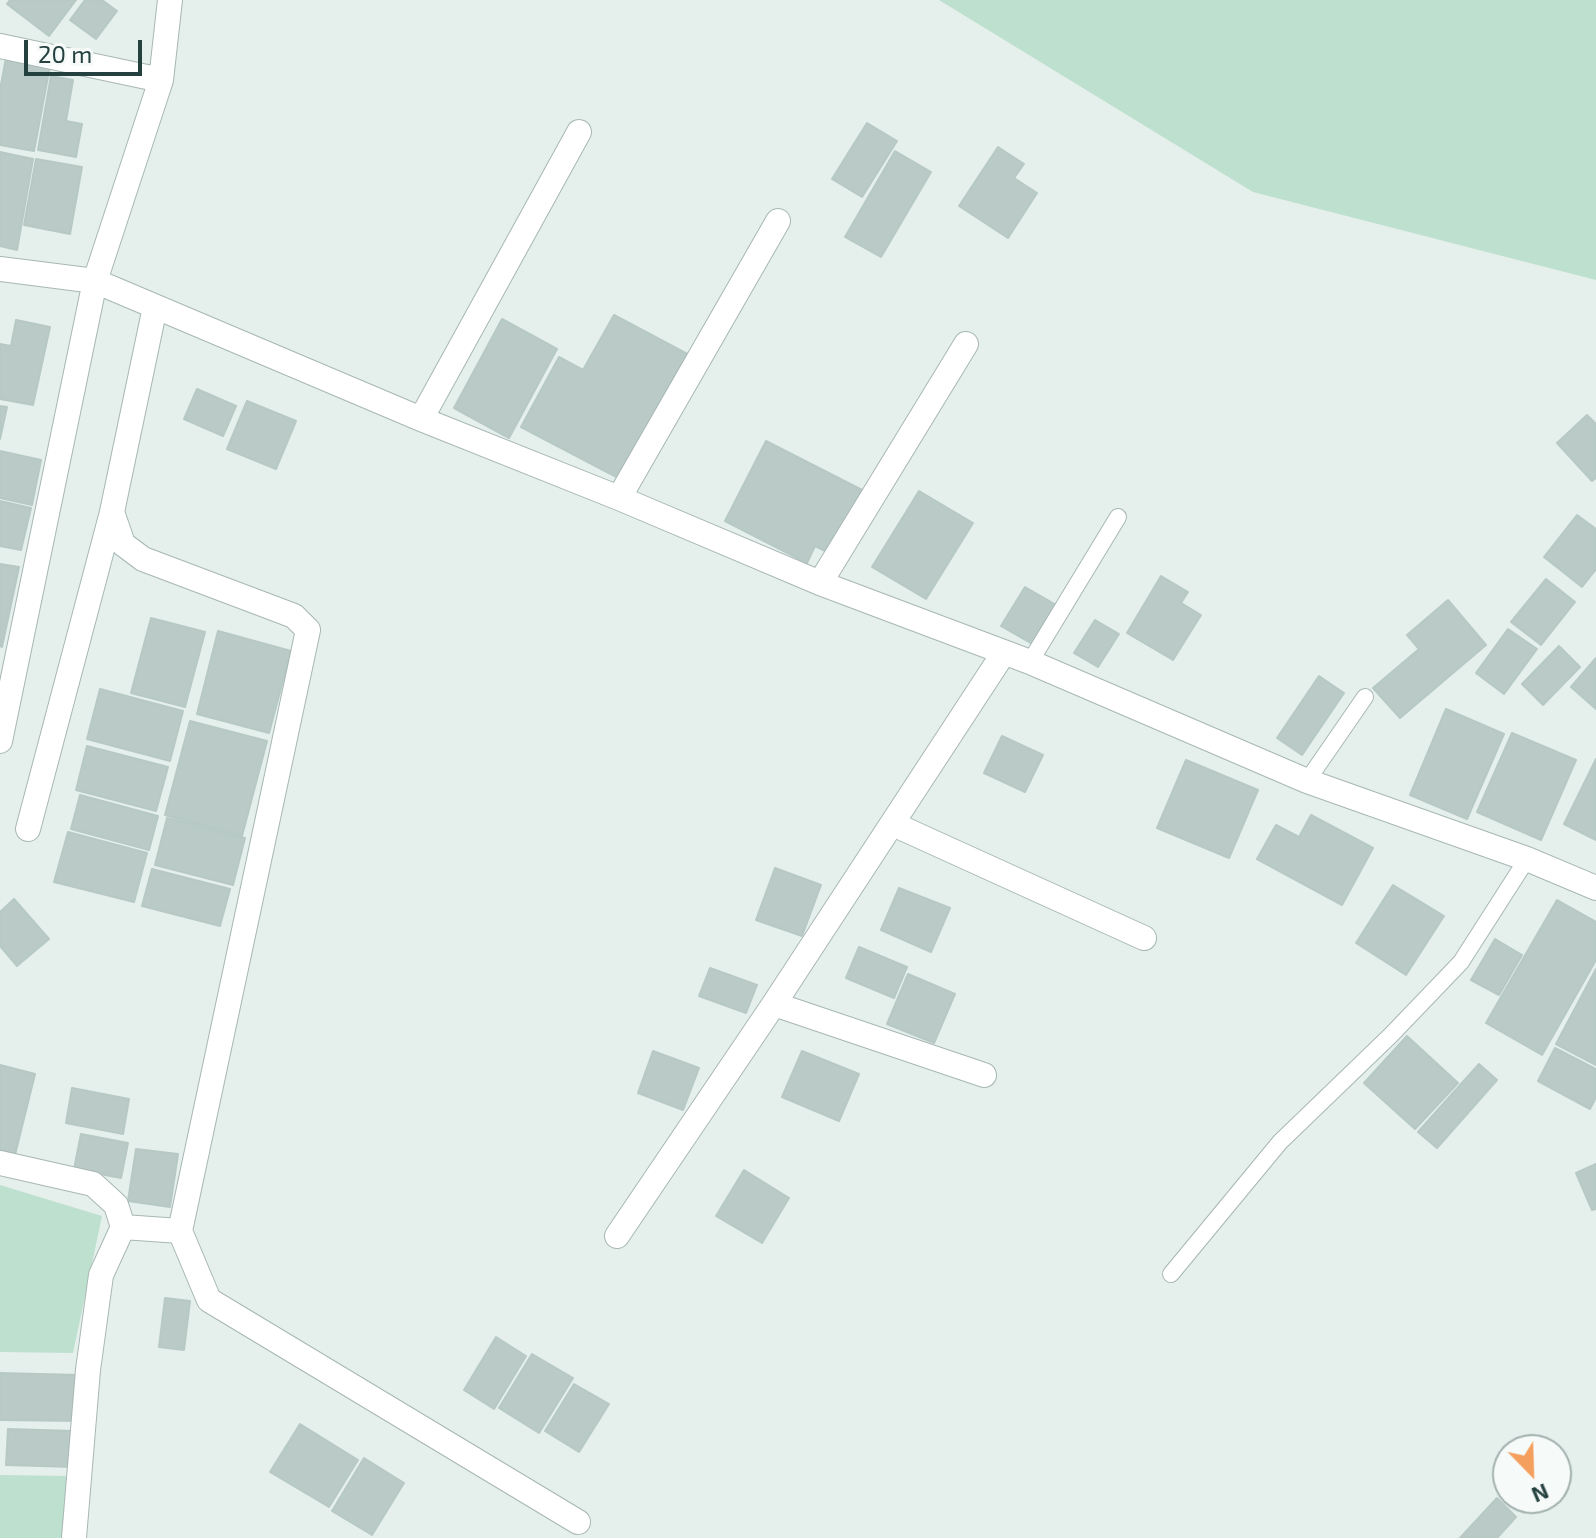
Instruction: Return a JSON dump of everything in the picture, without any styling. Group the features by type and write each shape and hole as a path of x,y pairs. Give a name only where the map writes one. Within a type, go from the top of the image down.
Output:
{"street":[{"path":"0,741 95,281 161,80 170,0"},
{"path":"0,46 161,80"},
{"path":"421,419 579,132"},
{"path":"619,498 778,221"},
{"path":"0,269 95,281 820,583 1030,662 1307,781 1527,859 1596,888"},
{"path":"28,829 112,512 155,307"},
{"path":"820,583 966,344"},
{"path":"112,512 123,544 143,559 294,616 308,630 180,1231 209,1300 578,1522"},
{"path":"617,1236 774,1004 1003,654"},
{"path":"893,824 1144,938"},
{"path":"774,1004 984,1075"},
{"path":"0,1163 93,1184 116,1205 123,1227 101,1275 88,1370 74,1538"},
{"path":"123,1227 180,1231"}],"lane":[{"path":"1030,662 1118,517"},
{"path":"1307,781 1365,697"},
{"path":"1171,1274 1280,1142 1391,1035 1461,962 1527,859"}],"green space":[{"path":"939,0 1596,0 1596,280 1253,192"},
{"path":"0,1185 102,1216 73,1353 0,1352"},
{"path":"0,1475 68,1476 65,1538 0,1538"}],"building":[{"path":"10,0 76,0 49,36 7,4"},
{"path":"85,0 102,0 117,11 96,39 70,20"},
{"path":"6,58 50,66 34,151 0,145 0,90"},
{"path":"51,76 73,80 66,121 82,124 76,157 38,150"},
{"path":"867,123 897,141 862,197 832,179"},
{"path":"998,147 1024,164 1014,178 1037,193 1008,238 959,206"},
{"path":"895,151 931,172 881,257 845,237"},
{"path":"0,152 33,159 17,250 0,246"},
{"path":"36,159 82,167 70,234 24,225"},
{"path":"614,315 693,357 626,482 521,427 559,357 583,370"},
{"path":"502,319 557,349 509,438 454,408"},
{"path":"16,320 50,327 33,405 0,399 0,344 11,346"},
{"path":"197,389 236,406 223,436 184,419"},
{"path":"247,401 296,421 276,469 227,449"},
{"path":"0,406 7,407 0,439"},
{"path":"1587,415 1596,424 1596,478 1592,481 1557,443"},
{"path":"766,441 868,493 835,556 815,546 807,563 725,521"},
{"path":"0,451 41,460 32,505 0,498"},
{"path":"919,491 973,523 926,599 872,567"},
{"path":"0,501 31,508 21,550 0,546"},
{"path":"1577,515 1596,529 1596,569 1582,587 1544,557"},
{"path":"0,564 19,567 2,647 0,646"},
{"path":"1161,576 1188,592 1181,603 1201,615 1173,660 1127,633"},
{"path":"1546,579 1575,602 1541,645 1511,622"},
{"path":"1025,587 1058,606 1034,645 1001,626"},
{"path":"1448,600 1486,645 1400,718 1373,688 1419,649 1407,635"},
{"path":"151,618 205,632 185,707 131,693"},
{"path":"1095,620 1119,634 1098,667 1074,653"},
{"path":"1508,629 1537,649 1504,694 1476,673"},
{"path":"218,631 291,651 269,733 197,714"},
{"path":"1559,646 1580,667 1543,705 1522,684"},
{"path":"1596,658 1596,709 1571,687"},
{"path":"1319,676 1344,693 1302,755 1277,738"},
{"path":"100,689 183,711 170,761 87,739"},
{"path":"1446,709 1504,734 1467,819 1410,795"},
{"path":"190,721 267,741 242,836 165,815"},
{"path":"1512,733 1576,760 1541,840 1477,812"},
{"path":"1002,736 1043,755 1025,792 984,773"},
{"path":"87,746 168,767 156,811 76,790"},
{"path":"1596,759 1596,840 1564,824"},
{"path":"1186,760 1258,790 1229,858 1157,828"},
{"path":"80,795 158,816 149,850 71,829"},
{"path":"1311,815 1373,848 1342,905 1257,859 1276,825 1299,837"},
{"path":"167,818 245,838 233,885 155,865"},
{"path":"68,832 147,853 134,902 54,882"},
{"path":"775,868 821,885 802,936 756,920"},
{"path":"152,869 230,889 220,926 142,906"},
{"path":"1393,885 1444,916 1406,975 1356,943"},
{"path":"899,888 950,908 931,952 881,930"},
{"path":"14,899 49,939 17,966 0,946 0,912"},
{"path":"1557,900 1596,922 1596,960 1542,1055 1486,1023"},
{"path":"1495,939 1522,955 1499,995 1471,980"},
{"path":"859,947 907,967 894,998 846,978"},
{"path":"710,968 757,985 746,1013 699,996"},
{"path":"1596,969 1596,1065 1556,1044"},
{"path":"908,974 955,994 934,1043 887,1024"},
{"path":"1407,1036 1458,1083 1415,1129 1364,1083"},
{"path":"1555,1048 1596,1069 1596,1097 1590,1109 1538,1081"},
{"path":"653,1051 699,1068 683,1110 638,1093"},
{"path":"802,1051 859,1074 839,1121 782,1097"},
{"path":"1479,1064 1497,1080 1437,1148 1418,1132"},
{"path":"0,1065 35,1074 15,1155 0,1151"},
{"path":"72,1088 129,1099 123,1134 66,1123"},
{"path":"81,1134 128,1143 121,1178 74,1169"},
{"path":"136,1149 178,1154 170,1207 128,1201"},
{"path":"1596,1164 1596,1209 1592,1210 1576,1173"},
{"path":"744,1170 789,1198 762,1243 716,1216"},
{"path":"165,1298 190,1301 184,1350 159,1347"},
{"path":"496,1337 526,1356 494,1409 464,1390"},
{"path":"532,1354 573,1378 539,1433 499,1408"},
{"path":"0,1373 79,1375 78,1421 0,1420"},
{"path":"574,1384 609,1404 579,1452 545,1431"},
{"path":"300,1424 358,1460 329,1507 270,1472"},
{"path":"8,1429 74,1431 74,1467 6,1465"},
{"path":"364,1458 404,1483 372,1535 332,1511"},
{"path":"1492,1503 1492,1514 1513,1514 1516,1517 1497,1538 1460,1538"}]}
